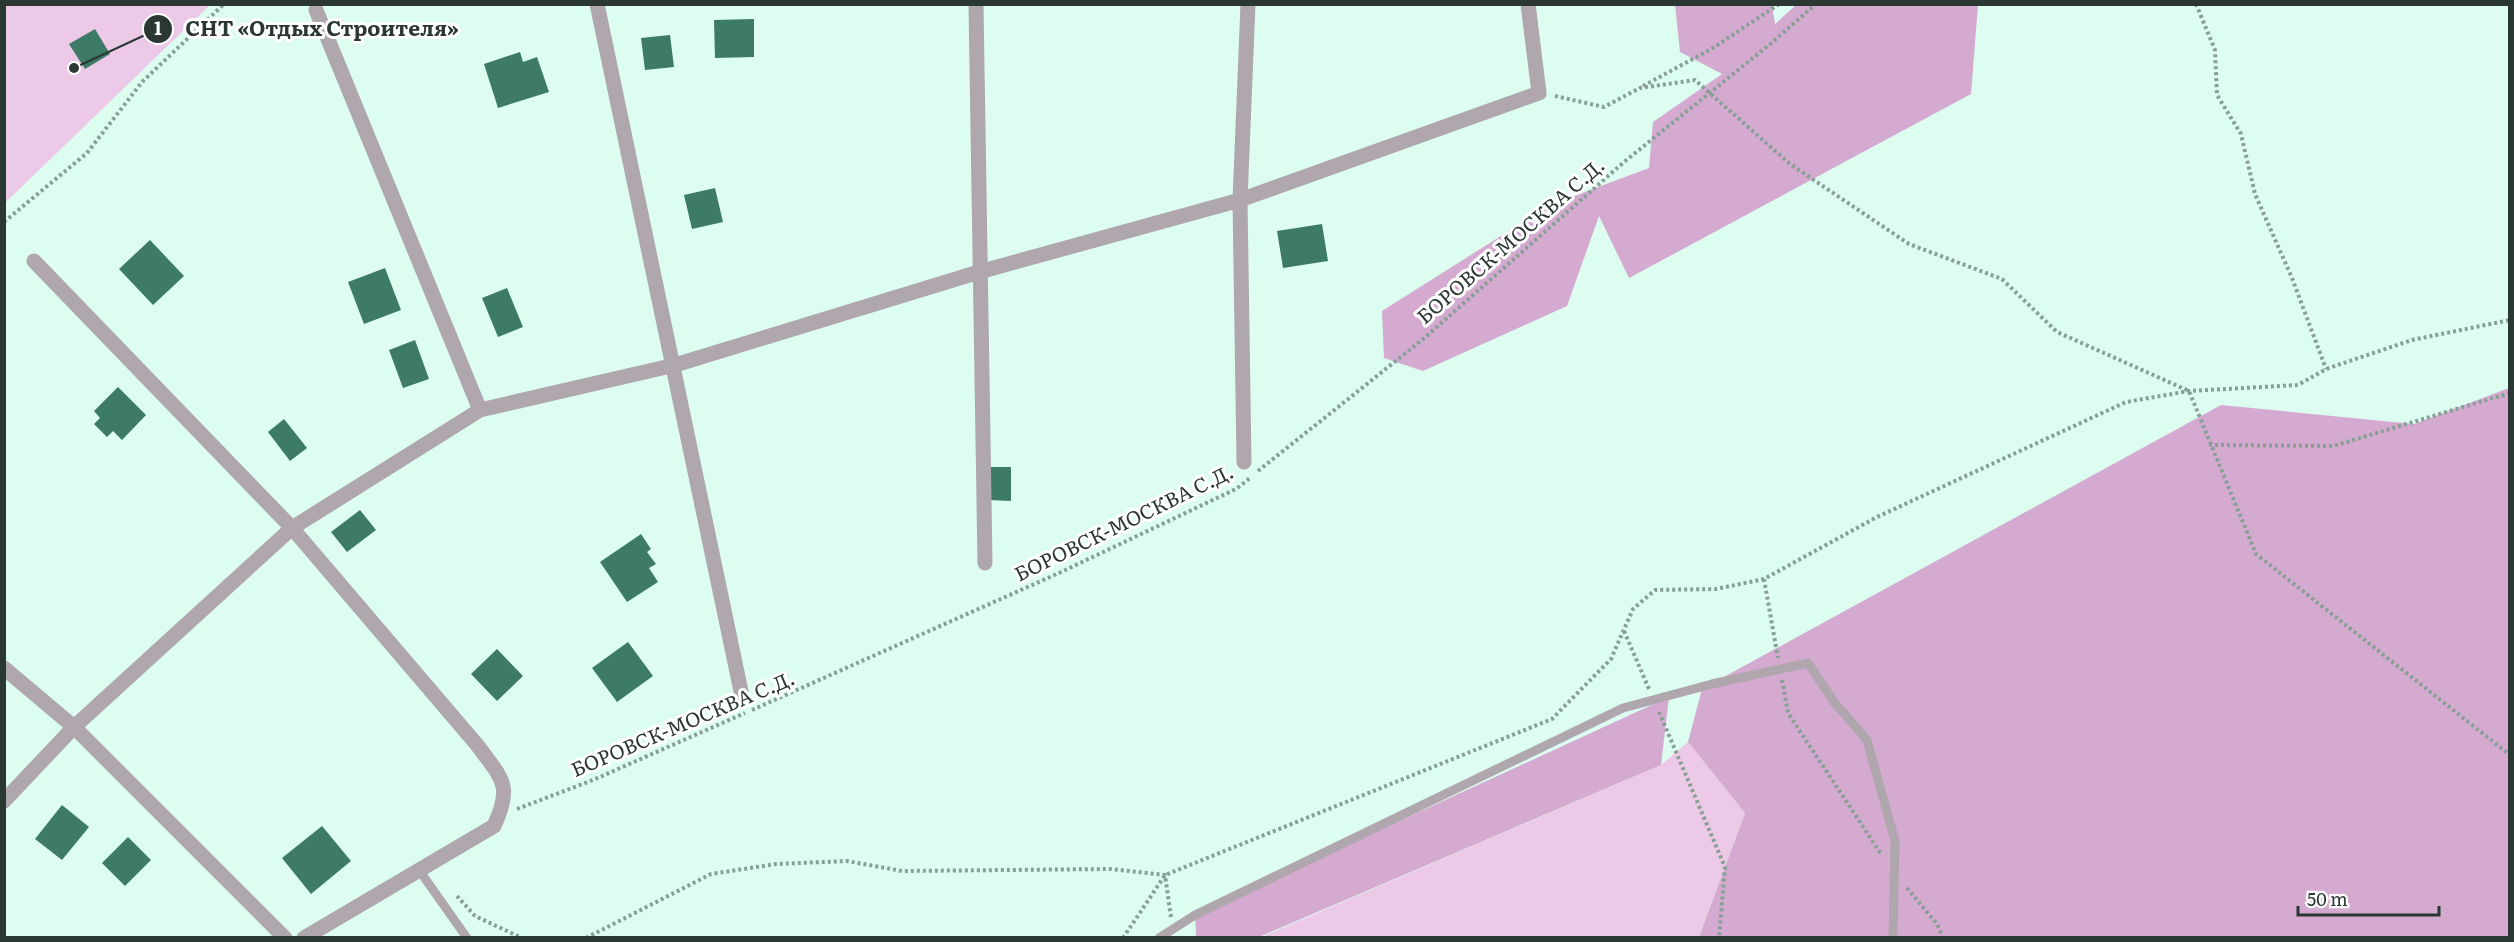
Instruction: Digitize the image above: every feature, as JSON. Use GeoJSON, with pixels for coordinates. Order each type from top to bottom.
{"type":"FeatureCollection","features":[{"type":"Feature","properties":{"kind":"street"},"geometry":{"type":"LineString","coordinates":[[597,4],[675,365],[742,696]]}},
{"type":"Feature","properties":{"kind":"street"},"geometry":{"type":"LineString","coordinates":[[976,4],[984,564]]}},
{"type":"Feature","properties":{"kind":"street"},"geometry":{"type":"LineString","coordinates":[[1244,462],[1240,200],[1248,4]]}},
{"type":"Feature","properties":{"kind":"street"},"geometry":{"type":"LineString","coordinates":[[4,801],[74,727],[292,528],[480,410],[675,365],[979,272],[1240,200],[1539,93],[1528,4]]}},
{"type":"Feature","properties":{"kind":"street"},"geometry":{"type":"LineString","coordinates":[[316,7],[480,410]]}},
{"type":"Feature","properties":{"kind":"street"},"geometry":{"type":"LineString","coordinates":[[34,261],[292,528],[478,746],[503,781],[502,810],[494,826],[304,938]]}},
{"type":"Feature","properties":{"kind":"street"},"geometry":{"type":"LineString","coordinates":[[4,668],[74,727],[285,938]]}},
{"type":"Feature","properties":{"kind":"lane"},"geometry":{"type":"LineString","coordinates":[[1159,938],[1195,915],[1612,713],[1653,699],[1808,663],[1834,702],[1867,740],[1895,841],[1893,938]]}},
{"type":"Feature","properties":{"kind":"lane"},"geometry":{"type":"LineString","coordinates":[[419,870],[467,938]]}},
{"type":"Feature","properties":{"kind":"path"},"geometry":{"type":"LineString","coordinates":[[4,222],[87,153],[142,82],[224,4]]}},
{"type":"Feature","properties":{"kind":"path"},"geometry":{"type":"LineString","coordinates":[[1539,93],[1604,107],[1713,48],[1779,4]]}},
{"type":"Feature","properties":{"kind":"path","name":"БОРОВСК-МОСКВА С.Д."},"geometry":{"type":"LineString","coordinates":[[502,810],[593,780],[1059,573],[1236,489],[1422,340],[1624,162],[1816,4]]}},
{"type":"Feature","properties":{"kind":"path"},"geometry":{"type":"LineString","coordinates":[[2196,4],[2215,50],[2217,95],[2241,134],[2255,194],[2292,278],[2326,369]]}},
{"type":"Feature","properties":{"kind":"path"},"geometry":{"type":"LineString","coordinates":[[1640,88],[1695,80],[1790,165],[1909,244],[2002,279],[2057,332],[2189,391],[2209,445],[2256,554],[2510,755]]}},
{"type":"Feature","properties":{"kind":"path"},"geometry":{"type":"LineString","coordinates":[[586,938],[711,874],[776,864],[847,861],[902,871],[1111,869],[1165,875],[1552,719],[1611,659],[1633,609],[1656,590],[1716,589],[1764,579],[1877,517],[2126,402],[2189,391],[2298,386],[2326,369],[2412,340],[2510,320]]}},
{"type":"Feature","properties":{"kind":"path"},"geometry":{"type":"LineString","coordinates":[[2209,445],[2333,446],[2510,393]]}},
{"type":"Feature","properties":{"kind":"path"},"geometry":{"type":"LineString","coordinates":[[1764,579],[1788,713],[1849,807],[1895,873],[1937,924],[1943,938]]}},
{"type":"Feature","properties":{"kind":"path"},"geometry":{"type":"LineString","coordinates":[[1624,631],[1725,867],[1719,938]]}},
{"type":"Feature","properties":{"kind":"path"},"geometry":{"type":"LineString","coordinates":[[1165,875],[1173,929]]}},
{"type":"Feature","properties":{"kind":"path"},"geometry":{"type":"LineString","coordinates":[[1123,938],[1165,875]]}},
{"type":"Feature","properties":{"kind":"path"},"geometry":{"type":"LineString","coordinates":[[452,891],[475,916],[522,938]]}},
{"type":"Feature","properties":{"kind":"shaded area"},"geometry":{"type":"Polygon","coordinates":[[[5,5],[210,5],[5,203],[5,5]]]}},
{"type":"Feature","properties":{"kind":"shaded area"},"geometry":{"type":"Polygon","coordinates":[[[1675,5],[1772,5],[1775,24],[1796,5],[1978,5],[1971,94],[1629,278],[1599,216],[1567,306],[1423,371],[1384,358],[1382,311],[1550,205],[1649,168],[1653,122],[1722,74],[1680,52],[1675,5]]]}},
{"type":"Feature","properties":{"kind":"shaded area"},"geometry":{"type":"Polygon","coordinates":[[[2509,388],[2509,937],[1699,937],[1745,813],[1688,742],[1702,689],[2221,405],[2414,424],[2509,388]]]}},
{"type":"Feature","properties":{"kind":"shaded area"},"geometry":{"type":"Polygon","coordinates":[[[1669,697],[1661,765],[1259,937],[1196,937],[1195,915],[1669,697]]]}},
{"type":"Feature","properties":{"kind":"shaded area"},"geometry":{"type":"Polygon","coordinates":[[[1688,742],[1745,813],[1699,937],[1259,938],[1661,765],[1688,742]]]}},
{"type":"Feature","properties":{"kind":"building"},"geometry":{"type":"Polygon","coordinates":[[[754,19],[754,57],[715,58],[714,20],[754,19]]]}},
{"type":"Feature","properties":{"kind":"building"},"geometry":{"type":"Polygon","coordinates":[[[95,29],[110,54],[85,69],[69,44],[95,29]]]}},
{"type":"Feature","properties":{"kind":"building"},"geometry":{"type":"Polygon","coordinates":[[[670,35],[674,67],[645,70],[641,38],[670,35]]]}},
{"type":"Feature","properties":{"kind":"building"},"geometry":{"type":"Polygon","coordinates":[[[520,52],[523,62],[537,57],[549,92],[498,108],[484,64],[520,52]]]}},
{"type":"Feature","properties":{"kind":"building"},"geometry":{"type":"Polygon","coordinates":[[[715,188],[723,222],[692,229],[684,195],[715,188]]]}},
{"type":"Feature","properties":{"kind":"building"},"geometry":{"type":"Polygon","coordinates":[[[1322,224],[1328,261],[1283,268],[1277,231],[1322,224]]]}},
{"type":"Feature","properties":{"kind":"building"},"geometry":{"type":"Polygon","coordinates":[[[150,240],[184,276],[153,305],[119,269],[150,240]]]}},
{"type":"Feature","properties":{"kind":"building"},"geometry":{"type":"Polygon","coordinates":[[[385,268],[401,310],[364,324],[348,282],[385,268]]]}},
{"type":"Feature","properties":{"kind":"building"},"geometry":{"type":"Polygon","coordinates":[[[507,288],[523,327],[498,337],[482,298],[507,288]]]}},
{"type":"Feature","properties":{"kind":"building"},"geometry":{"type":"Polygon","coordinates":[[[415,340],[429,379],[403,388],[389,350],[415,340]]]}},
{"type":"Feature","properties":{"kind":"building"},"geometry":{"type":"Polygon","coordinates":[[[118,387],[146,415],[122,440],[113,431],[107,437],[94,424],[100,418],[94,411],[118,387]]]}},
{"type":"Feature","properties":{"kind":"building"},"geometry":{"type":"Polygon","coordinates":[[[284,419],[307,448],[290,461],[268,432],[284,419]]]}},
{"type":"Feature","properties":{"kind":"building"},"geometry":{"type":"Polygon","coordinates":[[[988,467],[1011,467],[1011,501],[988,500],[988,467]]]}},
{"type":"Feature","properties":{"kind":"building"},"geometry":{"type":"Polygon","coordinates":[[[360,510],[376,530],[347,552],[331,532],[360,510]]]}},
{"type":"Feature","properties":{"kind":"building"},"geometry":{"type":"Polygon","coordinates":[[[641,534],[651,549],[647,552],[656,564],[649,568],[658,582],[627,602],[600,562],[641,534]]]}},
{"type":"Feature","properties":{"kind":"building"},"geometry":{"type":"Polygon","coordinates":[[[628,642],[653,676],[617,702],[592,668],[628,642]]]}},
{"type":"Feature","properties":{"kind":"building"},"geometry":{"type":"Polygon","coordinates":[[[497,649],[523,676],[497,701],[471,674],[497,649]]]}},
{"type":"Feature","properties":{"kind":"building"},"geometry":{"type":"Polygon","coordinates":[[[62,805],[89,827],[62,860],[35,839],[62,805]]]}},
{"type":"Feature","properties":{"kind":"building"},"geometry":{"type":"Polygon","coordinates":[[[322,826],[351,861],[311,894],[282,858],[322,826]]]}},
{"type":"Feature","properties":{"kind":"building"},"geometry":{"type":"Polygon","coordinates":[[[128,837],[151,860],[125,886],[102,863],[128,837]]]}},
{"type":"Feature","properties":{"kind":"place","name":"СНТ «Отдых Строителя»"},"geometry":{"type":"Point","coordinates":[74,68]}}]}
